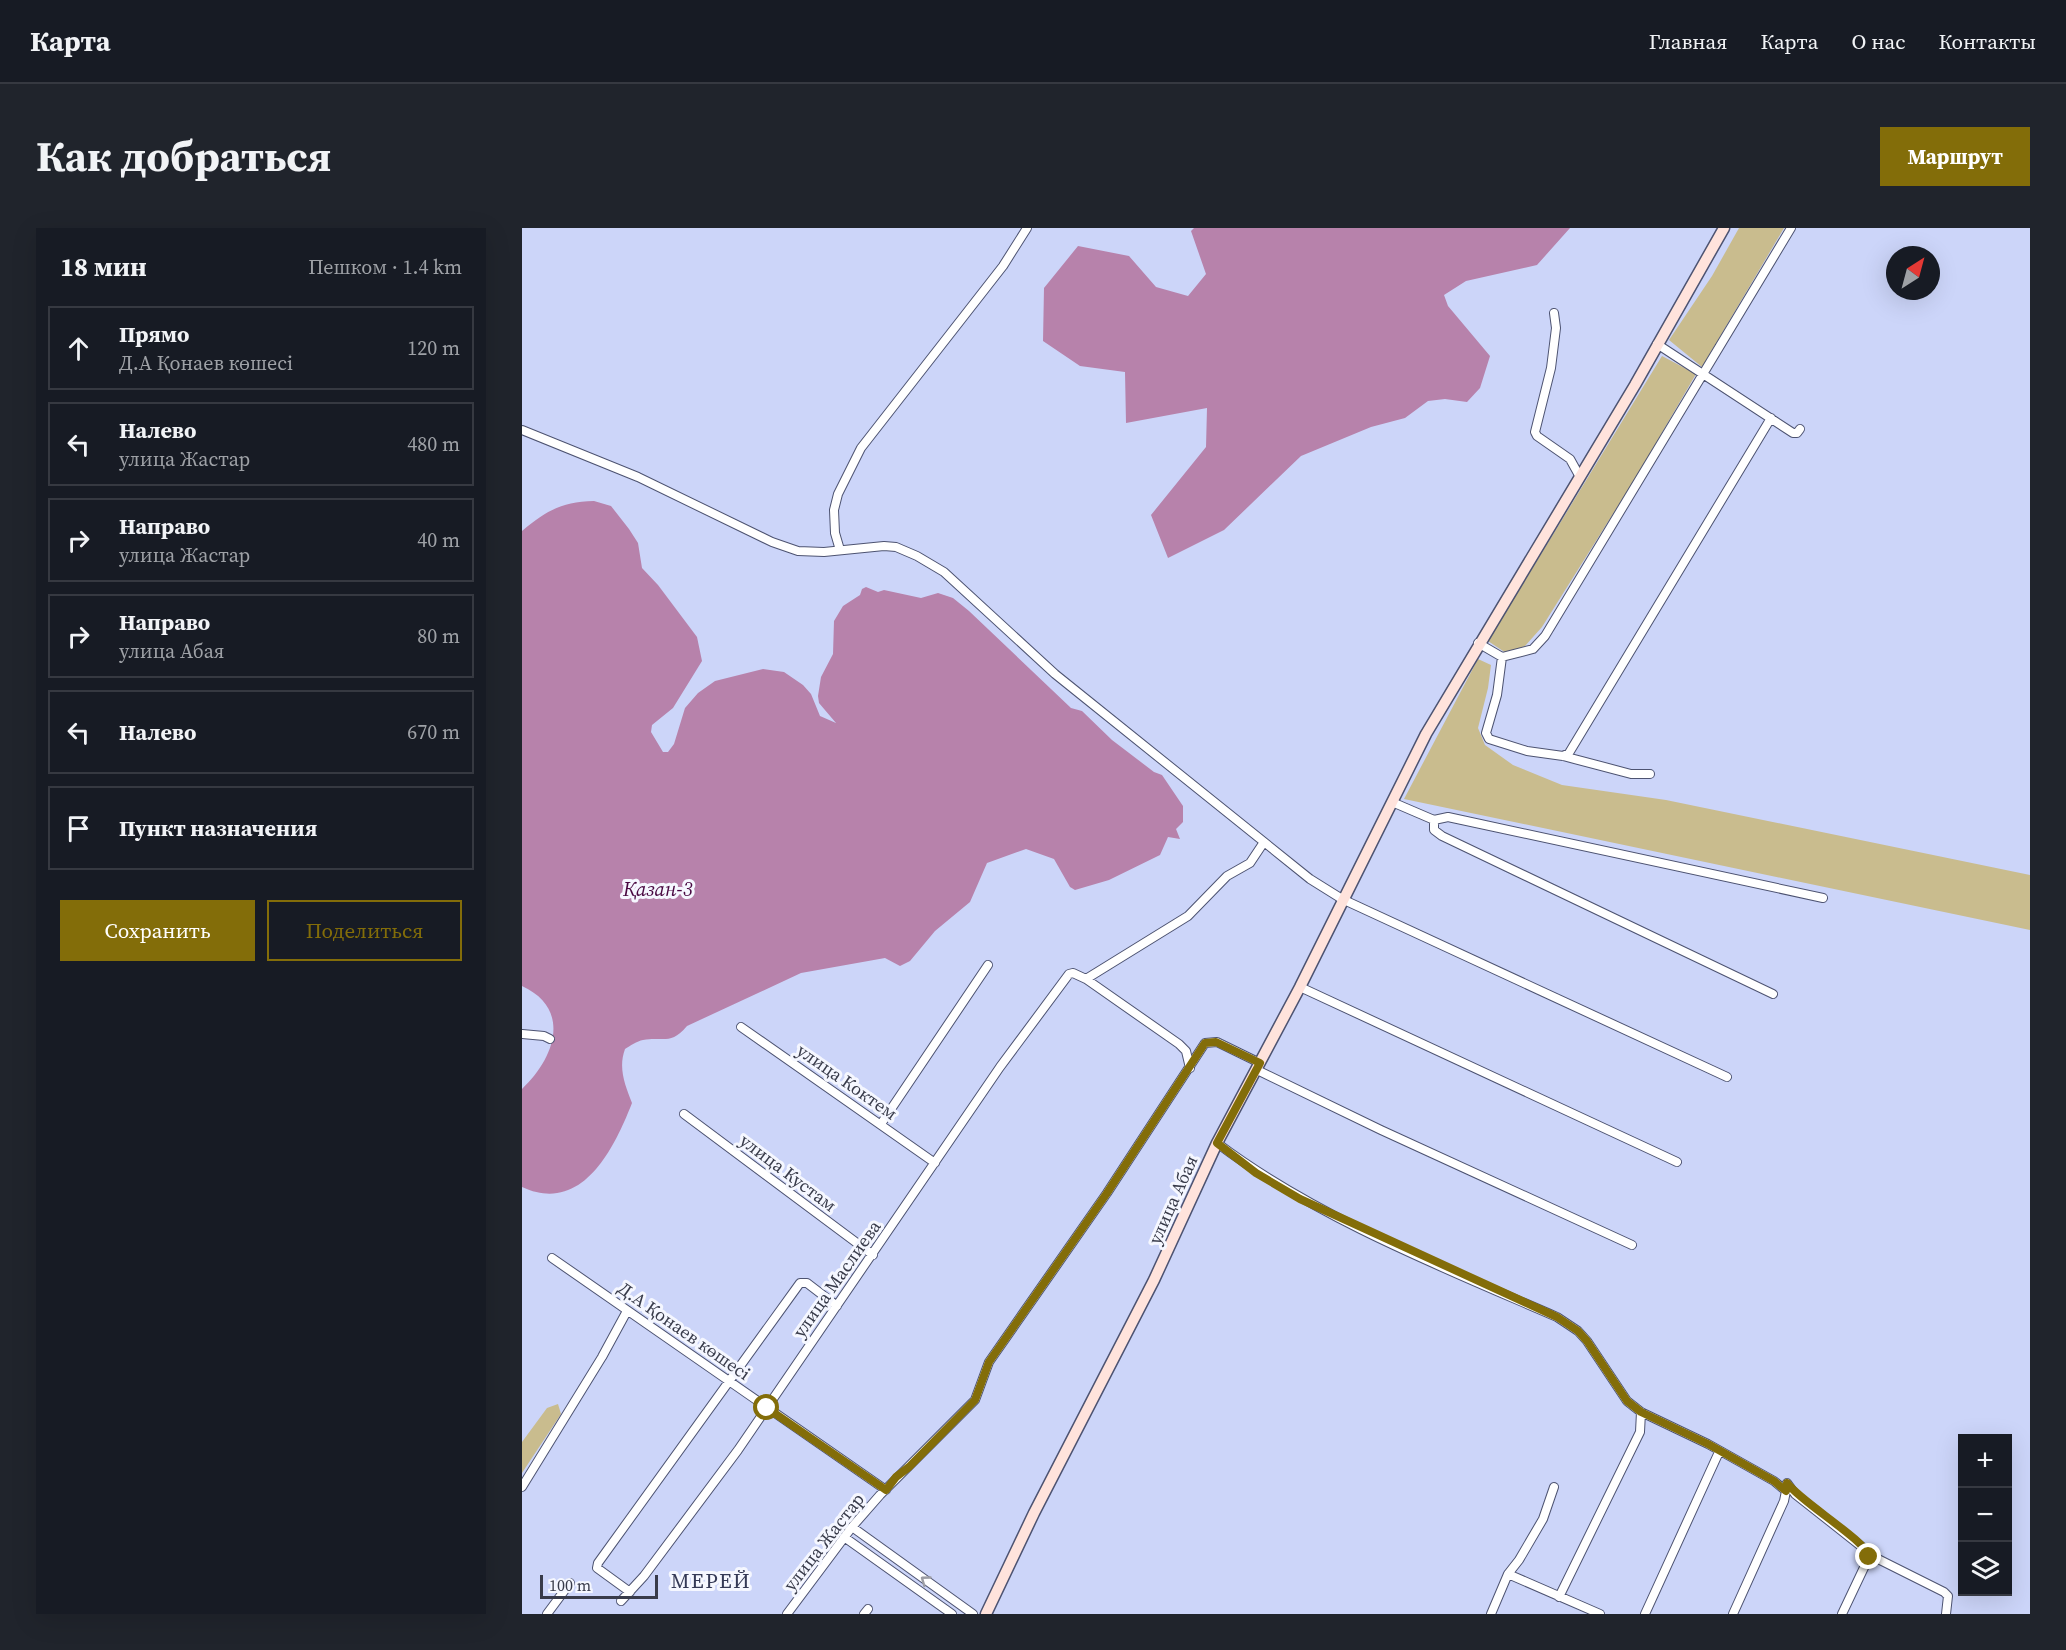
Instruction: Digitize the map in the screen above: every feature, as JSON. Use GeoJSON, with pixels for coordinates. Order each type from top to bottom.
{"type":"FeatureCollection","features":[{"type":"Feature","properties":{"kind":"main road","name":"улица Абая"},"geometry":{"type":"LineString","coordinates":[[986,1614],[1034,1513],[1154,1280],[1217,1143],[1300,987],[1426,734],[1478,643],[1580,477],[1724,228]]}},
{"type":"Feature","properties":{"kind":"street"},"geometry":{"type":"LineString","coordinates":[[840,550],[835,533],[834,510],[838,494],[861,448],[1003,266],[1027,228]]}},
{"type":"Feature","properties":{"kind":"street"},"geometry":{"type":"LineString","coordinates":[[1478,643],[1502,657],[1533,649],[1545,636],[1791,228]]}},
{"type":"Feature","properties":{"kind":"street"},"geometry":{"type":"LineString","coordinates":[[1554,313],[1556,328],[1551,368],[1534,432],[1570,459],[1580,477]]}},
{"type":"Feature","properties":{"kind":"street"},"geometry":{"type":"LineString","coordinates":[[1658,344],[1793,433],[1797,433],[1800,429]]}},
{"type":"Feature","properties":{"kind":"street"},"geometry":{"type":"LineString","coordinates":[[1563,756],[1569,753],[1771,418]]}},
{"type":"Feature","properties":{"kind":"street"},"geometry":{"type":"LineString","coordinates":[[522,430],[638,477],[772,542],[798,551],[840,550],[869,546],[896,547],[944,572],[1055,674],[1310,879],[1342,899],[1727,1077]]}},
{"type":"Feature","properties":{"kind":"street"},"geometry":{"type":"LineString","coordinates":[[1502,657],[1497,695],[1486,733],[1489,739],[1527,752],[1563,756],[1631,774],[1650,774]]}},
{"type":"Feature","properties":{"kind":"street"},"geometry":{"type":"LineString","coordinates":[[1392,802],[1434,820],[1448,817],[1823,898]]}},
{"type":"Feature","properties":{"kind":"street"},"geometry":{"type":"LineString","coordinates":[[1434,820],[1434,830],[1442,836],[1773,994]]}},
{"type":"Feature","properties":{"kind":"street"},"geometry":{"type":"LineString","coordinates":[[1190,1068],[1186,1051],[1179,1044],[1086,980],[1188,916],[1227,876],[1250,863],[1264,842]]}},
{"type":"Feature","properties":{"kind":"street"},"geometry":{"type":"LineString","coordinates":[[881,1124],[988,965]]}},
{"type":"Feature","properties":{"kind":"street","name":"улица Маслиева"},"geometry":{"type":"LineString","coordinates":[[621,1601],[738,1450],[1063,980],[1073,973],[1086,980]]}},
{"type":"Feature","properties":{"kind":"street"},"geometry":{"type":"LineString","coordinates":[[1300,987],[1677,1162]]}},
{"type":"Feature","properties":{"kind":"street","name":"улица Коктем"},"geometry":{"type":"LineString","coordinates":[[741,1027],[935,1163]]}},
{"type":"Feature","properties":{"kind":"street"},"geometry":{"type":"LineString","coordinates":[[522,1034],[544,1036],[550,1039]]}},
{"type":"Feature","properties":{"kind":"street","name":"улица Жастар"},"geometry":{"type":"LineString","coordinates":[[787,1614],[852,1527],[896,1477],[909,1467],[975,1400],[989,1362],[1205,1043],[1211,1041],[1258,1066]]}},
{"type":"Feature","properties":{"kind":"street"},"geometry":{"type":"LineString","coordinates":[[1258,1066],[1381,1130],[1632,1245]]}},
{"type":"Feature","properties":{"kind":"street","name":"улица Кустам"},"geometry":{"type":"LineString","coordinates":[[684,1114],[873,1255]]}},
{"type":"Feature","properties":{"kind":"street"},"geometry":{"type":"LineString","coordinates":[[1217,1143],[1256,1173],[1300,1199],[1557,1317],[1578,1331],[1587,1341],[1627,1401],[1641,1412],[1708,1444],[1774,1481],[1786,1491]]}},
{"type":"Feature","properties":{"kind":"street","name":"Д.А Қонаев көшесі"},"geometry":{"type":"LineString","coordinates":[[552,1258],[886,1490]]}},
{"type":"Feature","properties":{"kind":"street"},"geometry":{"type":"LineString","coordinates":[[630,1592],[597,1568],[598,1563],[800,1283],[807,1283],[837,1306]]}},
{"type":"Feature","properties":{"kind":"street"},"geometry":{"type":"LineString","coordinates":[[522,1487],[627,1311]]}},
{"type":"Feature","properties":{"kind":"street"},"geometry":{"type":"LineString","coordinates":[[1559,1598],[1640,1432],[1641,1412]]}},
{"type":"Feature","properties":{"kind":"street"},"geometry":{"type":"LineString","coordinates":[[1645,1614],[1719,1452]]}},
{"type":"Feature","properties":{"kind":"street"},"geometry":{"type":"LineString","coordinates":[[1733,1614],[1786,1491],[1787,1483],[1795,1494],[1868,1552],[1944,1592],[1948,1596],[1946,1614]]}},
{"type":"Feature","properties":{"kind":"street"},"geometry":{"type":"LineString","coordinates":[[1491,1614],[1508,1574],[1543,1519],[1554,1487]]}},
{"type":"Feature","properties":{"kind":"street"},"geometry":{"type":"LineString","coordinates":[[852,1527],[973,1614]]}},
{"type":"Feature","properties":{"kind":"street"},"geometry":{"type":"LineString","coordinates":[[844,1537],[952,1614]]}},
{"type":"Feature","properties":{"kind":"street"},"geometry":{"type":"LineString","coordinates":[[1842,1614],[1869,1557],[1868,1552]]}},
{"type":"Feature","properties":{"kind":"street"},"geometry":{"type":"LineString","coordinates":[[1508,1574],[1600,1614]]}},
{"type":"Feature","properties":{"kind":"street"},"geometry":{"type":"LineString","coordinates":[[546,1614],[570,1583]]}},
{"type":"Feature","properties":{"kind":"shaded area"},"geometry":{"type":"Polygon","coordinates":[[[1739,228],[1784,228],[1702,367],[1669,340],[1712,276],[1739,228]]]}},
{"type":"Feature","properties":{"kind":"shaded area"},"geometry":{"type":"Polygon","coordinates":[[[1662,356],[1696,374],[1638,474],[1542,627],[1525,646],[1506,653],[1488,641],[1662,356]]]}},
{"type":"Feature","properties":{"kind":"shaded area"},"geometry":{"type":"Polygon","coordinates":[[[1478,659],[1491,665],[1478,728],[1485,745],[1513,765],[1562,785],[1666,800],[2030,875],[2030,930],[1404,799],[1478,659]]]}},
{"type":"Feature","properties":{"kind":"shaded area"},"geometry":{"type":"Polygon","coordinates":[[[558,1404],[561,1414],[522,1473],[522,1442],[547,1408],[558,1404]]]}},
{"type":"Feature","properties":{"kind":"water"},"geometry":{"type":"Polygon","coordinates":[[[1194,228],[1570,228],[1537,265],[1466,281],[1444,295],[1448,306],[1490,356],[1480,388],[1467,402],[1445,399],[1428,401],[1405,418],[1371,427],[1301,456],[1224,530],[1168,558],[1151,515],[1206,447],[1207,408],[1126,423],[1125,372],[1080,366],[1043,341],[1044,288],[1078,246],[1129,256],[1156,287],[1188,296],[1206,274],[1191,231],[1194,228]]]}},
{"type":"Feature","properties":{"kind":"water","name":"Қазан-3"},"geometry":{"type":"Polygon","coordinates":[[[594,501],[611,506],[629,529],[638,543],[642,568],[658,585],[697,637],[702,661],[673,708],[652,725],[651,732],[663,752],[668,752],[674,744],[685,708],[698,693],[715,681],[763,669],[784,672],[803,685],[811,694],[820,716],[836,723],[819,703],[818,696],[821,677],[833,654],[834,621],[843,606],[860,595],[862,589],[866,587],[878,592],[884,590],[921,598],[938,593],[953,598],[969,611],[1071,708],[1082,711],[1112,740],[1154,772],[1162,775],[1183,806],[1183,822],[1176,829],[1180,839],[1168,837],[1160,855],[1109,880],[1075,890],[1070,887],[1054,859],[1026,849],[987,863],[970,902],[935,931],[910,961],[900,966],[885,958],[801,973],[687,1026],[676,1036],[643,1040],[625,1049],[622,1070],[632,1103],[616,1139],[593,1173],[578,1185],[562,1192],[543,1193],[522,1187],[522,1089],[534,1077],[550,1049],[553,1021],[548,1007],[538,996],[522,986],[522,531],[555,508],[594,501]]]}},
{"type":"Feature","properties":{"kind":"district","name":"МЕРЕЙ"},"geometry":{"type":"Point","coordinates":[711,1581]}},
{"type":"Feature","properties":{"kind":"route"},"geometry":{"type":"LineString","coordinates":[[767,1408],[886,1490],[896,1477],[947,1430],[975,1400],[989,1362],[1107,1193],[1205,1043],[1211,1041],[1260,1063],[1217,1143],[1256,1173],[1300,1199],[1557,1317],[1578,1331],[1587,1341],[1627,1401],[1641,1412],[1708,1444],[1774,1481],[1786,1491],[1787,1483],[1795,1494],[1813,1509],[1861,1544],[1869,1557]]}}]}
